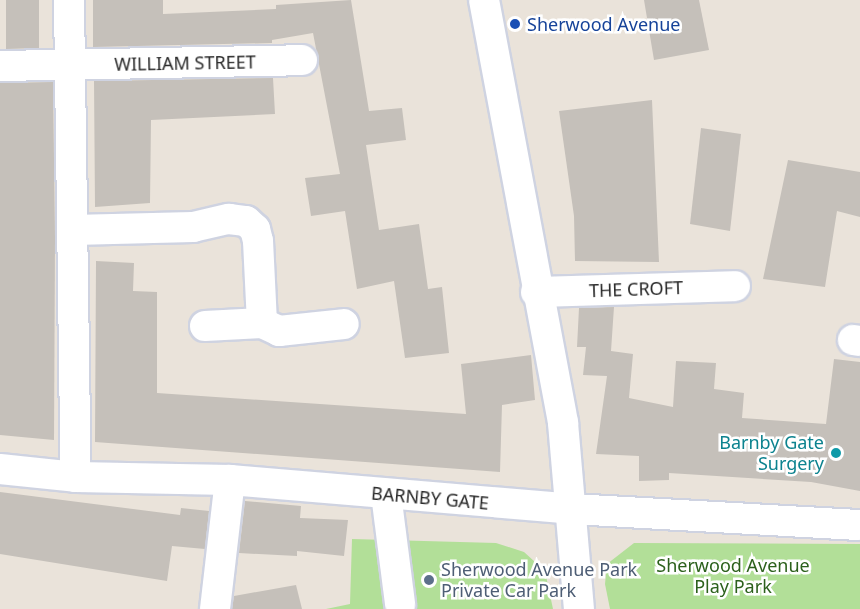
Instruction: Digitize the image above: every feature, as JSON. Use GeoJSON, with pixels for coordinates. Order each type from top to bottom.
{"type":"FeatureCollection","features":[{"type":"Feature","properties":{"kind":"street"},"geometry":{"type":"LineString","coordinates":[[69,0],[68,65],[73,222],[76,477]]}},
{"type":"Feature","properties":{"kind":"street"},"geometry":{"type":"LineString","coordinates":[[484,0],[536,292],[563,423],[579,609]]}},
{"type":"Feature","properties":{"kind":"street","name":"WILLIAM STREET"},"geometry":{"type":"LineString","coordinates":[[0,66],[302,60]]}},
{"type":"Feature","properties":{"kind":"street"},"geometry":{"type":"LineString","coordinates":[[73,222],[193,227],[229,219],[246,221],[255,229],[258,241],[262,323]]}},
{"type":"Feature","properties":{"kind":"street","name":"THE CROFT"},"geometry":{"type":"LineString","coordinates":[[536,292],[735,286]]}},
{"type":"Feature","properties":{"kind":"street"},"geometry":{"type":"LineString","coordinates":[[205,326],[262,323],[279,331],[344,324]]}},
{"type":"Feature","properties":{"kind":"street","name":"BARNBY GATE"},"geometry":{"type":"LineString","coordinates":[[0,469],[76,477],[230,480],[572,509],[860,525]]}},
{"type":"Feature","properties":{"kind":"street"},"geometry":{"type":"LineString","coordinates":[[204,608],[230,480]]}},
{"type":"Feature","properties":{"kind":"street"},"geometry":{"type":"LineString","coordinates":[[386,494],[400,604]]}},
{"type":"Feature","properties":{"kind":"green space","name":"Sherwood Avenue Park Private Car Park"},"geometry":{"type":"Polygon","coordinates":[[[352,539],[496,543],[524,552],[545,571],[553,609],[326,609],[350,604],[352,539]]]}},
{"type":"Feature","properties":{"kind":"green space","name":"Sherwood Avenue Play Park"},"geometry":{"type":"Polygon","coordinates":[[[634,543],[860,544],[860,609],[610,609],[605,584],[607,564],[634,543]]]}},
{"type":"Feature","properties":{"kind":"building"},"geometry":{"type":"Polygon","coordinates":[[[6,0],[39,0],[39,48],[6,49],[6,0]]]}},
{"type":"Feature","properties":{"kind":"building"},"geometry":{"type":"Polygon","coordinates":[[[93,0],[163,0],[163,14],[276,9],[276,5],[351,0],[369,111],[402,108],[406,140],[366,145],[379,230],[419,224],[428,289],[442,287],[449,353],[405,358],[394,281],[357,289],[345,211],[311,216],[305,178],[340,174],[313,33],[272,40],[272,43],[93,47],[93,0]]]}},
{"type":"Feature","properties":{"kind":"building"},"geometry":{"type":"Polygon","coordinates":[[[644,0],[699,0],[709,50],[654,60],[644,0]]]}},
{"type":"Feature","properties":{"kind":"building"},"geometry":{"type":"Polygon","coordinates":[[[273,78],[275,114],[151,120],[150,203],[95,207],[94,81],[273,78]]]}},
{"type":"Feature","properties":{"kind":"building"},"geometry":{"type":"Polygon","coordinates":[[[53,82],[54,440],[0,435],[0,83],[53,82]]]}},
{"type":"Feature","properties":{"kind":"building"},"geometry":{"type":"Polygon","coordinates":[[[652,100],[659,262],[575,261],[574,216],[559,111],[652,100]]]}},
{"type":"Feature","properties":{"kind":"building"},"geometry":{"type":"Polygon","coordinates":[[[701,128],[741,134],[730,231],[690,224],[701,128]]]}},
{"type":"Feature","properties":{"kind":"building"},"geometry":{"type":"Polygon","coordinates":[[[788,160],[860,172],[860,217],[837,211],[825,287],[763,279],[788,160]]]}},
{"type":"Feature","properties":{"kind":"building"},"geometry":{"type":"Polygon","coordinates":[[[96,261],[134,263],[133,291],[157,292],[157,393],[466,414],[461,364],[531,355],[535,400],[502,405],[500,472],[95,442],[96,261]]]}},
{"type":"Feature","properties":{"kind":"building"},"geometry":{"type":"Polygon","coordinates":[[[614,307],[611,351],[633,354],[629,398],[673,407],[676,361],[716,363],[714,389],[744,393],[742,418],[826,424],[834,359],[860,362],[860,491],[811,482],[669,473],[669,480],[639,481],[639,456],[596,454],[607,376],[583,375],[586,347],[577,347],[579,308],[614,307]]]}},
{"type":"Feature","properties":{"kind":"building"},"geometry":{"type":"Polygon","coordinates":[[[0,492],[180,515],[181,508],[209,511],[205,549],[172,546],[167,581],[0,554],[0,492]]]}},
{"type":"Feature","properties":{"kind":"building"},"geometry":{"type":"Polygon","coordinates":[[[245,501],[301,506],[300,518],[348,520],[344,556],[297,551],[297,556],[239,553],[245,501]]]}},
{"type":"Feature","properties":{"kind":"building"},"geometry":{"type":"Polygon","coordinates":[[[296,585],[302,609],[232,609],[234,596],[296,585]]]}},
{"type":"Feature","properties":{"kind":"place","name":"Sherwood Avenue"},"geometry":{"type":"Point","coordinates":[515,24]}},
{"type":"Feature","properties":{"kind":"place","name":"Barnby Gate Surgery"},"geometry":{"type":"Point","coordinates":[836,453]}},
{"type":"Feature","properties":{"kind":"place","name":"Sherwood Avenue Park Private Car Park"},"geometry":{"type":"Point","coordinates":[429,580]}}]}
